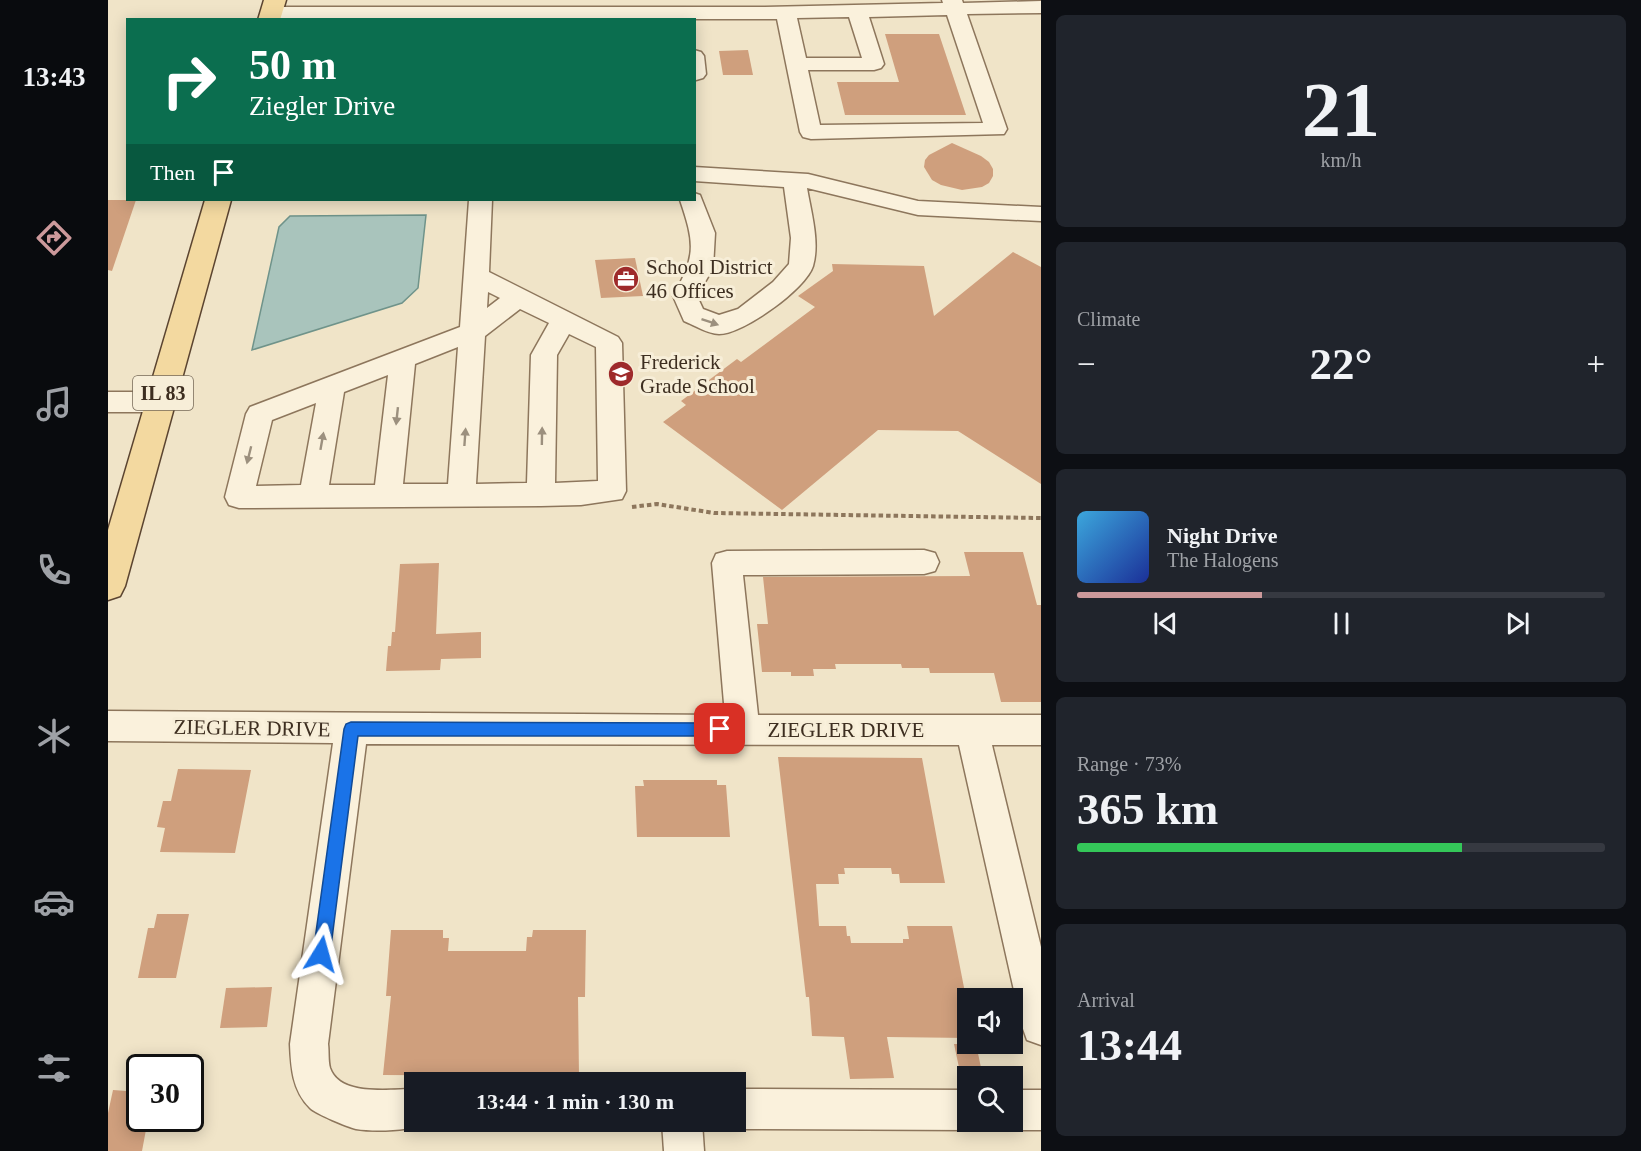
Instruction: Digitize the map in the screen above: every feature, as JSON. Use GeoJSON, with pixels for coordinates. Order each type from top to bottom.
{"type":"FeatureCollection","features":[{"type":"Feature","properties":{"kind":"main road","name":"IL 83"},"geometry":{"type":"LineString","coordinates":[[108,586],[218,201]]}},
{"type":"Feature","properties":{"kind":"street"},"geometry":{"type":"LineString","coordinates":[[775,12],[798,64],[811,132],[996,129],[953,5]]}},
{"type":"Feature","properties":{"kind":"street"},"geometry":{"type":"LineString","coordinates":[[272,11],[391,6],[476,16],[690,16],[857,11],[953,5],[1041,7]]}},
{"type":"Feature","properties":{"kind":"street"},"geometry":{"type":"LineString","coordinates":[[798,64],[874,64],[857,11]]}},
{"type":"Feature","properties":{"kind":"street"},"geometry":{"type":"LineString","coordinates":[[696,174],[808,181],[918,208],[1041,214]]}},
{"type":"Feature","properties":{"kind":"street"},"geometry":{"type":"LineString","coordinates":[[692,201],[703,232],[701,268],[685,296],[693,315],[719,325],[747,315],[782,288],[801,266],[803,238],[794,180]]}},
{"type":"Feature","properties":{"kind":"street"},"geometry":{"type":"LineString","coordinates":[[461,495],[477,276],[480,201]]}},
{"type":"Feature","properties":{"kind":"street"},"geometry":{"type":"LineString","coordinates":[[477,276],[519,297],[609,343],[612,491],[541,495],[239,497],[260,414],[472,332],[519,297]]}},
{"type":"Feature","properties":{"kind":"street"},"geometry":{"type":"LineString","coordinates":[[541,495],[544,355],[564,320]]}},
{"type":"Feature","properties":{"kind":"street"},"geometry":{"type":"LineString","coordinates":[[388,496],[404,358]]}},
{"type":"Feature","properties":{"kind":"street"},"geometry":{"type":"LineString","coordinates":[[313,496],[332,386]]}},
{"type":"Feature","properties":{"kind":"street"},"geometry":{"type":"LineString","coordinates":[[108,402],[160,402]]}},
{"type":"Feature","properties":{"kind":"street"},"geometry":{"type":"LineString","coordinates":[[743,730],[727,563],[924,562]]}},
{"type":"Feature","properties":{"kind":"street","name":"ZIEGLER DRIVE"},"geometry":{"type":"LineString","coordinates":[[108,726],[351,729],[1041,730]]}},
{"type":"Feature","properties":{"kind":"street"},"geometry":{"type":"LineString","coordinates":[[351,729],[309,1044],[311,1075],[325,1095],[356,1109],[404,1109]]}},
{"type":"Feature","properties":{"kind":"street"},"geometry":{"type":"LineString","coordinates":[[972,730],[1041,1026]]}},
{"type":"Feature","properties":{"kind":"street"},"geometry":{"type":"LineString","coordinates":[[746,1109],[957,1110]]}},
{"type":"Feature","properties":{"kind":"street"},"geometry":{"type":"LineString","coordinates":[[1023,1110],[1041,1110]]}},
{"type":"Feature","properties":{"kind":"street"},"geometry":{"type":"LineString","coordinates":[[683,1132],[684,1151]]}},
{"type":"Feature","properties":{"kind":"path"},"geometry":{"type":"LineString","coordinates":[[612,491],[633,508],[657,504],[714,513],[1041,518]]}},
{"type":"Feature","properties":{"kind":"water"},"geometry":{"type":"Polygon","coordinates":[[[426,215],[418,288],[402,303],[252,350],[279,227],[290,216],[426,215]]]}},
{"type":"Feature","properties":{"kind":"building"},"geometry":{"type":"Polygon","coordinates":[[[885,34],[939,34],[966,115],[845,115],[837,82],[899,82],[885,34]]]}},
{"type":"Feature","properties":{"kind":"building"},"geometry":{"type":"Polygon","coordinates":[[[748,50],[753,75],[723,75],[719,51],[748,50]]]}},
{"type":"Feature","properties":{"kind":"building"},"geometry":{"type":"Polygon","coordinates":[[[952,143],[989,162],[993,169],[993,176],[989,183],[982,187],[962,190],[941,185],[932,180],[924,167],[925,160],[929,155],[952,143]]]}},
{"type":"Feature","properties":{"kind":"building"},"geometry":{"type":"Polygon","coordinates":[[[108,200],[136,201],[112,271],[108,270],[108,200]]]}},
{"type":"Feature","properties":{"kind":"building"},"geometry":{"type":"Polygon","coordinates":[[[1013,252],[1041,267],[1041,484],[958,431],[878,430],[782,510],[663,422],[686,405],[681,401],[737,359],[741,362],[815,307],[798,296],[833,271],[832,264],[924,266],[934,316],[1013,252]]]}},
{"type":"Feature","properties":{"kind":"building"},"geometry":{"type":"Polygon","coordinates":[[[635,258],[643,296],[601,298],[595,260],[635,258]]]}},
{"type":"Feature","properties":{"kind":"building"},"geometry":{"type":"Polygon","coordinates":[[[964,552],[1023,552],[1037,605],[1041,605],[1041,702],[1001,702],[994,673],[930,673],[929,668],[902,668],[901,664],[835,664],[836,669],[813,669],[814,676],[791,676],[791,672],[762,672],[757,624],[768,624],[763,577],[970,576],[964,552]]]}},
{"type":"Feature","properties":{"kind":"building"},"geometry":{"type":"Polygon","coordinates":[[[439,563],[436,634],[481,632],[481,658],[441,659],[440,670],[386,671],[388,646],[391,646],[392,632],[395,632],[400,564],[439,563]]]}},
{"type":"Feature","properties":{"kind":"building"},"geometry":{"type":"Polygon","coordinates":[[[778,757],[922,758],[945,883],[900,883],[899,874],[892,874],[891,868],[844,868],[845,874],[838,874],[839,884],[816,884],[819,926],[846,926],[847,936],[850,936],[851,943],[903,943],[903,939],[909,939],[907,926],[952,926],[964,988],[957,988],[957,1038],[887,1037],[894,1078],[850,1079],[844,1037],[812,1036],[809,997],[806,997],[778,757]]]}},
{"type":"Feature","properties":{"kind":"building"},"geometry":{"type":"Polygon","coordinates":[[[178,769],[251,770],[235,853],[160,852],[165,828],[157,827],[163,801],[171,801],[178,769]]]}},
{"type":"Feature","properties":{"kind":"building"},"geometry":{"type":"Polygon","coordinates":[[[643,780],[717,780],[717,785],[726,785],[730,837],[637,837],[635,786],[644,786],[643,780]]]}},
{"type":"Feature","properties":{"kind":"building"},"geometry":{"type":"Polygon","coordinates":[[[157,914],[189,914],[176,978],[138,978],[148,928],[154,928],[157,914]]]}},
{"type":"Feature","properties":{"kind":"building"},"geometry":{"type":"Polygon","coordinates":[[[391,930],[443,930],[443,938],[449,938],[448,951],[526,951],[527,937],[532,937],[533,930],[586,930],[585,997],[578,997],[579,1072],[404,1072],[404,1075],[383,1075],[391,996],[386,996],[391,930]]]}},
{"type":"Feature","properties":{"kind":"building"},"geometry":{"type":"Polygon","coordinates":[[[272,987],[267,1027],[220,1028],[226,988],[272,987]]]}},
{"type":"Feature","properties":{"kind":"building"},"geometry":{"type":"Polygon","coordinates":[[[954,1044],[957,1044],[957,1054],[978,1054],[981,1066],[959,1066],[954,1044]]]}},
{"type":"Feature","properties":{"kind":"building"},"geometry":{"type":"Polygon","coordinates":[[[113,1090],[126,1091],[126,1132],[146,1132],[142,1151],[108,1151],[108,1113],[113,1090]]]}},
{"type":"Feature","properties":{"kind":"place","name":"School District 46 Offices"},"geometry":{"type":"Point","coordinates":[626,279]}},
{"type":"Feature","properties":{"kind":"place","name":"Frederick Grade School"},"geometry":{"type":"Point","coordinates":[621,374]}},
{"type":"Feature","properties":{"kind":"route"},"geometry":{"type":"LineString","coordinates":[[321,954],[351,729],[720,729]]}}]}
